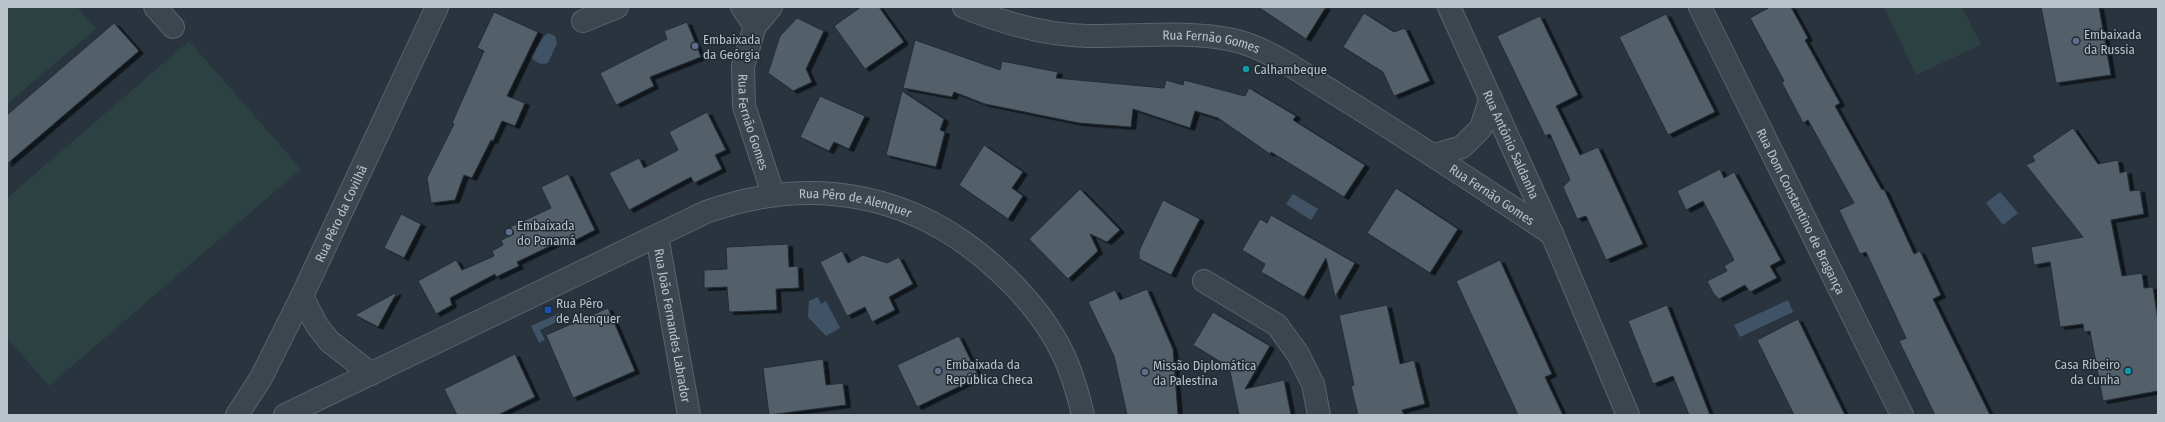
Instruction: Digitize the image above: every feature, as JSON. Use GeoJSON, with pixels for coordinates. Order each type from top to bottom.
{"type":"FeatureCollection","features":[{"type":"Feature","properties":{"kind":"street"},"geometry":{"type":"LineString","coordinates":[[156,7],[173,27]]}},
{"type":"Feature","properties":{"kind":"street","name":"Rua Pêro da Covilhã"},"geometry":{"type":"LineString","coordinates":[[237,415],[261,378],[302,296],[437,7]]}},
{"type":"Feature","properties":{"kind":"street"},"geometry":{"type":"LineString","coordinates":[[584,21],[617,7]]}},
{"type":"Feature","properties":{"kind":"street"},"geometry":{"type":"LineString","coordinates":[[742,7],[755,26]]}},
{"type":"Feature","properties":{"kind":"street","name":"Rua Fernão Gomes"},"geometry":{"type":"LineString","coordinates":[[771,7],[755,26],[743,66],[744,106],[773,194]]}},
{"type":"Feature","properties":{"kind":"street","name":"Rua Fernão Gomes"},"geometry":{"type":"LineString","coordinates":[[964,7],[992,19],[1036,30],[1078,35],[1199,36],[1234,40],[1272,56],[1435,155],[1552,234]]}},
{"type":"Feature","properties":{"kind":"street","name":"Rua António Saldanha"},"geometry":{"type":"LineString","coordinates":[[1449,7],[1552,234],[1628,415]]}},
{"type":"Feature","properties":{"kind":"street","name":"Rua Dom Constantino de Bragança"},"geometry":{"type":"LineString","coordinates":[[1700,7],[1902,415]]}},
{"type":"Feature","properties":{"kind":"street"},"geometry":{"type":"LineString","coordinates":[[1435,155],[1462,147],[1467,143],[1481,128],[1490,100]]}},
{"type":"Feature","properties":{"kind":"street","name":"Rua Pêro de Alenquer"},"geometry":{"type":"LineString","coordinates":[[285,415],[706,212],[736,201],[773,194],[822,193],[872,200],[917,214],[961,238],[1022,292],[1043,322],[1062,352],[1076,389],[1083,415]]}},
{"type":"Feature","properties":{"kind":"street","name":"Rua João Fernandes Labrador"},"geometry":{"type":"LineString","coordinates":[[657,236],[689,415]]}},
{"type":"Feature","properties":{"kind":"street"},"geometry":{"type":"LineString","coordinates":[[1204,281],[1277,325],[1298,354],[1313,384],[1319,415]]}},
{"type":"Feature","properties":{"kind":"street"},"geometry":{"type":"LineString","coordinates":[[302,296],[316,324],[329,341],[371,374]]}},
{"type":"Feature","properties":{"kind":"green space"},"geometry":{"type":"Polygon","coordinates":[[[7,7],[77,7],[96,29],[7,104],[7,7]]]}},
{"type":"Feature","properties":{"kind":"green space"},"geometry":{"type":"Polygon","coordinates":[[[1884,7],[1962,7],[1981,45],[1916,75],[1884,7]]]}},
{"type":"Feature","properties":{"kind":"green space"},"geometry":{"type":"Polygon","coordinates":[[[189,41],[301,169],[49,386],[7,338],[7,198],[189,41]]]}},
{"type":"Feature","properties":{"kind":"water"},"geometry":{"type":"Polygon","coordinates":[[[548,33],[555,36],[557,43],[548,63],[538,63],[531,57],[544,36],[548,33]]]}},
{"type":"Feature","properties":{"kind":"water"},"geometry":{"type":"Polygon","coordinates":[[[2000,192],[2018,213],[2003,225],[1986,203],[2000,192]]]}},
{"type":"Feature","properties":{"kind":"water"},"geometry":{"type":"Polygon","coordinates":[[[1293,194],[1318,209],[1311,220],[1286,204],[1293,194]]]}},
{"type":"Feature","properties":{"kind":"water"},"geometry":{"type":"Polygon","coordinates":[[[818,297],[821,304],[826,301],[840,328],[826,336],[808,317],[809,301],[818,297]]]}},
{"type":"Feature","properties":{"kind":"water"},"geometry":{"type":"Polygon","coordinates":[[[1788,300],[1793,312],[1740,337],[1734,325],[1788,300]]]}},
{"type":"Feature","properties":{"kind":"water"},"geometry":{"type":"Polygon","coordinates":[[[560,313],[563,319],[540,330],[545,340],[539,343],[531,326],[560,313]]]}},
{"type":"Feature","properties":{"kind":"building"},"geometry":{"type":"Polygon","coordinates":[[[861,7],[879,7],[904,42],[865,69],[834,26],[861,7]]]}},
{"type":"Feature","properties":{"kind":"building"},"geometry":{"type":"Polygon","coordinates":[[[1258,7],[1326,7],[1306,39],[1258,7]]]}},
{"type":"Feature","properties":{"kind":"building"},"geometry":{"type":"Polygon","coordinates":[[[1770,7],[1791,7],[1808,38],[1805,40],[1840,103],[1835,106],[1882,190],[1884,189],[1914,254],[1920,251],[1941,295],[1933,299],[1990,415],[1935,415],[1899,341],[1906,338],[1866,252],[1860,254],[1839,210],[1854,203],[1808,120],[1803,123],[1782,83],[1784,81],[1750,18],[1770,7]]]}},
{"type":"Feature","properties":{"kind":"building","name":"Embaixada da Russia"},"geometry":{"type":"Polygon","coordinates":[[[2041,7],[2099,7],[2111,75],[2056,83],[2041,7]]]}},
{"type":"Feature","properties":{"kind":"building"},"geometry":{"type":"Polygon","coordinates":[[[494,12],[538,32],[507,96],[525,103],[515,126],[502,121],[493,141],[491,140],[472,178],[464,175],[455,200],[431,203],[427,178],[454,124],[452,123],[484,51],[477,48],[494,12]]]}},
{"type":"Feature","properties":{"kind":"building"},"geometry":{"type":"Polygon","coordinates":[[[1364,13],[1394,32],[1405,28],[1430,81],[1394,96],[1383,72],[1343,47],[1364,13]]]}},
{"type":"Feature","properties":{"kind":"building"},"geometry":{"type":"Polygon","coordinates":[[[1666,14],[1715,112],[1668,135],[1619,37],[1666,14]]]}},
{"type":"Feature","properties":{"kind":"building"},"geometry":{"type":"Polygon","coordinates":[[[1540,16],[1578,95],[1556,106],[1580,155],[1598,147],[1643,244],[1606,260],[1586,216],[1577,219],[1563,187],[1570,180],[1550,134],[1545,136],[1497,36],[1540,16]]]}},
{"type":"Feature","properties":{"kind":"building"},"geometry":{"type":"Polygon","coordinates":[[[797,18],[824,31],[806,69],[812,82],[793,91],[768,73],[780,36],[797,18]]]}},
{"type":"Feature","properties":{"kind":"building"},"geometry":{"type":"Polygon","coordinates":[[[687,22],[701,57],[650,77],[654,86],[616,105],[600,73],[667,39],[664,31],[687,22]]]}},
{"type":"Feature","properties":{"kind":"building"},"geometry":{"type":"Polygon","coordinates":[[[114,23],[139,51],[7,164],[7,115],[114,23]]]}},
{"type":"Feature","properties":{"kind":"building"},"geometry":{"type":"Polygon","coordinates":[[[915,40],[1000,70],[1002,61],[1058,72],[1056,78],[1164,88],[1166,80],[1183,85],[1184,80],[1245,96],[1249,88],[1296,116],[1293,120],[1365,165],[1344,197],[1271,152],[1270,154],[1218,118],[1195,111],[1190,128],[1133,109],[1131,127],[1079,123],[985,104],[954,92],[952,97],[903,88],[915,40]]]}},
{"type":"Feature","properties":{"kind":"building"},"geometry":{"type":"Polygon","coordinates":[[[902,91],[944,119],[940,130],[945,132],[936,167],[886,155],[902,91]]]}},
{"type":"Feature","properties":{"kind":"building"},"geometry":{"type":"Polygon","coordinates":[[[820,96],[865,116],[849,149],[834,142],[829,151],[800,137],[820,96]]]}},
{"type":"Feature","properties":{"kind":"building"},"geometry":{"type":"Polygon","coordinates":[[[707,112],[726,150],[715,155],[722,169],[694,183],[691,177],[629,210],[609,173],[639,158],[644,168],[678,150],[669,132],[707,112]]]}},
{"type":"Feature","properties":{"kind":"building"},"geometry":{"type":"Polygon","coordinates":[[[2073,128],[2098,164],[2118,160],[2120,173],[2127,171],[2130,191],[2140,190],[2144,214],[2111,220],[2122,276],[2142,273],[2144,288],[2153,287],[2158,321],[2158,391],[2103,401],[2090,331],[2084,332],[2083,324],[2060,327],[2050,262],[2034,265],[2031,247],[2083,237],[2026,165],[2035,161],[2032,156],[2073,128]]]}},
{"type":"Feature","properties":{"kind":"building"},"geometry":{"type":"Polygon","coordinates":[[[984,145],[1023,172],[1012,188],[1023,196],[1008,219],[959,185],[984,145]]]}},
{"type":"Feature","properties":{"kind":"building"},"geometry":{"type":"Polygon","coordinates":[[[1720,169],[1724,178],[1734,172],[1781,260],[1770,266],[1777,278],[1750,292],[1745,285],[1719,299],[1713,293],[1707,281],[1727,271],[1724,266],[1734,260],[1703,201],[1686,210],[1677,191],[1720,169]]]}},
{"type":"Feature","properties":{"kind":"building"},"geometry":{"type":"Polygon","coordinates":[[[568,174],[595,230],[568,244],[565,239],[517,262],[519,266],[496,277],[495,274],[450,298],[452,305],[436,314],[418,281],[456,260],[462,270],[494,256],[492,251],[503,245],[501,240],[514,234],[510,227],[551,208],[541,187],[568,174]]]}},
{"type":"Feature","properties":{"kind":"building"},"geometry":{"type":"Polygon","coordinates":[[[1396,188],[1458,229],[1430,273],[1367,233],[1396,188]]]}},
{"type":"Feature","properties":{"kind":"building"},"geometry":{"type":"Polygon","coordinates":[[[1080,189],[1120,230],[1107,242],[1090,234],[1098,251],[1068,279],[1029,239],[1080,189]]]}},
{"type":"Feature","properties":{"kind":"building"},"geometry":{"type":"Polygon","coordinates":[[[1163,200],[1200,219],[1171,275],[1139,259],[1139,251],[1163,200]]]}},
{"type":"Feature","properties":{"kind":"building"},"geometry":{"type":"Polygon","coordinates":[[[401,214],[421,224],[404,258],[384,248],[401,214]]]}},
{"type":"Feature","properties":{"kind":"building"},"geometry":{"type":"Polygon","coordinates":[[[1271,215],[1355,263],[1335,297],[1326,258],[1304,297],[1261,272],[1265,264],[1242,250],[1260,219],[1267,223],[1271,215]]]}},
{"type":"Feature","properties":{"kind":"building"},"geometry":{"type":"Polygon","coordinates":[[[788,244],[789,267],[798,266],[799,288],[776,289],[777,310],[729,312],[727,287],[704,288],[704,270],[727,269],[726,247],[788,244]]]}},
{"type":"Feature","properties":{"kind":"building"},"geometry":{"type":"Polygon","coordinates":[[[842,251],[848,263],[863,255],[887,263],[899,257],[913,284],[889,297],[895,310],[872,322],[865,307],[847,316],[820,262],[842,251]]]}},
{"type":"Feature","properties":{"kind":"building"},"geometry":{"type":"Polygon","coordinates":[[[1500,260],[1552,374],[1545,377],[1563,415],[1518,415],[1456,281],[1500,260]]]}},
{"type":"Feature","properties":{"kind":"building"},"geometry":{"type":"Polygon","coordinates":[[[1147,289],[1173,349],[1178,415],[1127,415],[1114,356],[1088,302],[1115,290],[1120,300],[1147,289]]]}},
{"type":"Feature","properties":{"kind":"building"},"geometry":{"type":"Polygon","coordinates":[[[397,292],[378,327],[355,315],[397,292]]]}},
{"type":"Feature","properties":{"kind":"building"},"geometry":{"type":"Polygon","coordinates":[[[1387,305],[1400,364],[1414,360],[1425,404],[1402,410],[1404,415],[1358,415],[1351,386],[1354,385],[1339,315],[1387,305]]]}},
{"type":"Feature","properties":{"kind":"building"},"geometry":{"type":"Polygon","coordinates":[[[1667,305],[1710,415],[1689,415],[1673,376],[1653,384],[1628,321],[1667,305]]]}},
{"type":"Feature","properties":{"kind":"building"},"geometry":{"type":"Polygon","coordinates":[[[608,308],[635,371],[573,398],[546,335],[608,308]]]}},
{"type":"Feature","properties":{"kind":"building"},"geometry":{"type":"Polygon","coordinates":[[[1213,312],[1270,346],[1245,389],[1284,380],[1291,415],[1239,415],[1229,367],[1193,345],[1213,312]]]}},
{"type":"Feature","properties":{"kind":"building"},"geometry":{"type":"Polygon","coordinates":[[[1798,319],[1845,415],[1794,415],[1757,340],[1798,319]]]}},
{"type":"Feature","properties":{"kind":"building","name":"Embaixada da República Checa"},"geometry":{"type":"Polygon","coordinates":[[[959,336],[979,377],[917,407],[897,365],[959,336]]]}},
{"type":"Feature","properties":{"kind":"building"},"geometry":{"type":"Polygon","coordinates":[[[515,354],[535,397],[498,415],[457,415],[444,389],[515,354]]]}},
{"type":"Feature","properties":{"kind":"building"},"geometry":{"type":"Polygon","coordinates":[[[823,359],[826,385],[843,383],[846,405],[769,415],[763,368],[823,359]]]}},
{"type":"Feature","properties":{"kind":"place","name":"Embaixada da Russia"},"geometry":{"type":"Point","coordinates":[2076,41]}},
{"type":"Feature","properties":{"kind":"place","name":"Embaixada da Geórgia"},"geometry":{"type":"Point","coordinates":[695,46]}},
{"type":"Feature","properties":{"kind":"place","name":"Calhambeque"},"geometry":{"type":"Point","coordinates":[1246,69]}},
{"type":"Feature","properties":{"kind":"place","name":"Embaixada do Panamá"},"geometry":{"type":"Point","coordinates":[509,232]}},
{"type":"Feature","properties":{"kind":"place","name":"Rua Pêro de Alenquer"},"geometry":{"type":"Point","coordinates":[548,310]}},
{"type":"Feature","properties":{"kind":"place","name":"Embaixada da República Checa"},"geometry":{"type":"Point","coordinates":[938,371]}},
{"type":"Feature","properties":{"kind":"place","name":"Casa Ribeiro da Cunha"},"geometry":{"type":"Point","coordinates":[2128,371]}},
{"type":"Feature","properties":{"kind":"place","name":"Missão Diplomática da Palestina"},"geometry":{"type":"Point","coordinates":[1145,372]}}]}
